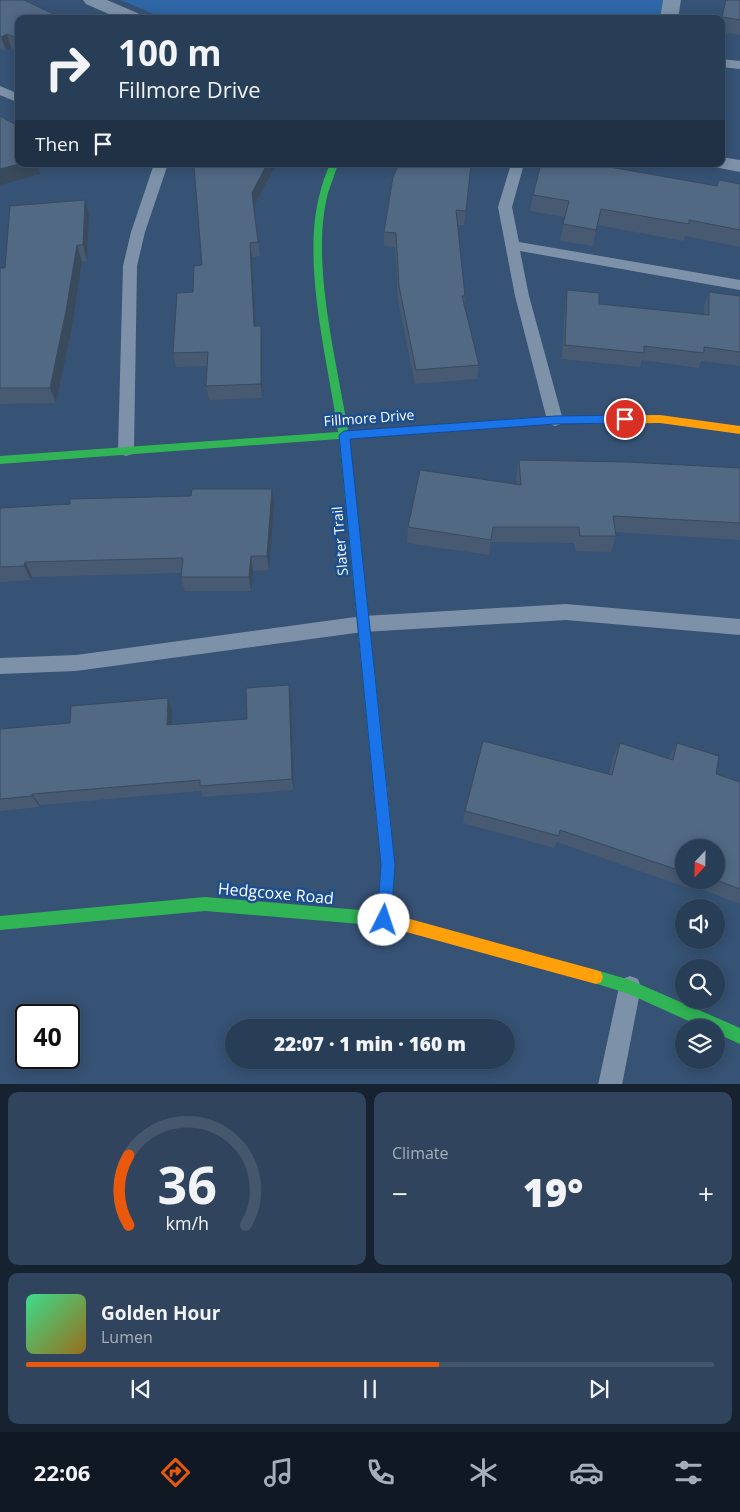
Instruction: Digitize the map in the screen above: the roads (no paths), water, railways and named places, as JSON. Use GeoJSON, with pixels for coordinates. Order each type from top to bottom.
{"type":"FeatureCollection","features":[{"type":"Feature","properties":{"kind":"street"},"geometry":{"type":"LineString","coordinates":[[92,0],[127,15]]}},
{"type":"Feature","properties":{"kind":"street"},"geometry":{"type":"LineString","coordinates":[[670,15],[672,0]]}},
{"type":"Feature","properties":{"kind":"street"},"geometry":{"type":"LineString","coordinates":[[725,164],[740,166]]}},
{"type":"Feature","properties":{"kind":"street","name":"Slater Trail"},"geometry":{"type":"LineString","coordinates":[[332,167],[329,174],[319,218],[318,266],[344,435],[388,865],[384,920]]}},
{"type":"Feature","properties":{"kind":"street","name":"Fillmore Drive"},"geometry":{"type":"LineString","coordinates":[[0,460],[555,420],[660,419],[740,430]]}},
{"type":"Feature","properties":{"kind":"street","name":"Hedgcoxe Road"},"geometry":{"type":"LineString","coordinates":[[0,924],[205,904],[384,920],[462,939],[630,987],[740,1036]]}},
{"type":"Feature","properties":{"kind":"lane"},"geometry":{"type":"LineString","coordinates":[[725,64],[740,66]]}},
{"type":"Feature","properties":{"kind":"lane"},"geometry":{"type":"LineString","coordinates":[[0,90],[15,97]]}},
{"type":"Feature","properties":{"kind":"lane"},"geometry":{"type":"LineString","coordinates":[[126,450],[130,266],[138,232],[160,167]]}},
{"type":"Feature","properties":{"kind":"lane"},"geometry":{"type":"LineString","coordinates":[[516,167],[505,207],[522,296],[555,420]]}},
{"type":"Feature","properties":{"kind":"lane"},"geometry":{"type":"LineString","coordinates":[[512,245],[740,284]]}},
{"type":"Feature","properties":{"kind":"lane"},"geometry":{"type":"LineString","coordinates":[[0,666],[76,663],[363,624],[566,612],[740,628]]}},
{"type":"Feature","properties":{"kind":"lane"},"geometry":{"type":"LineString","coordinates":[[610,1084],[630,987]]}}]}
